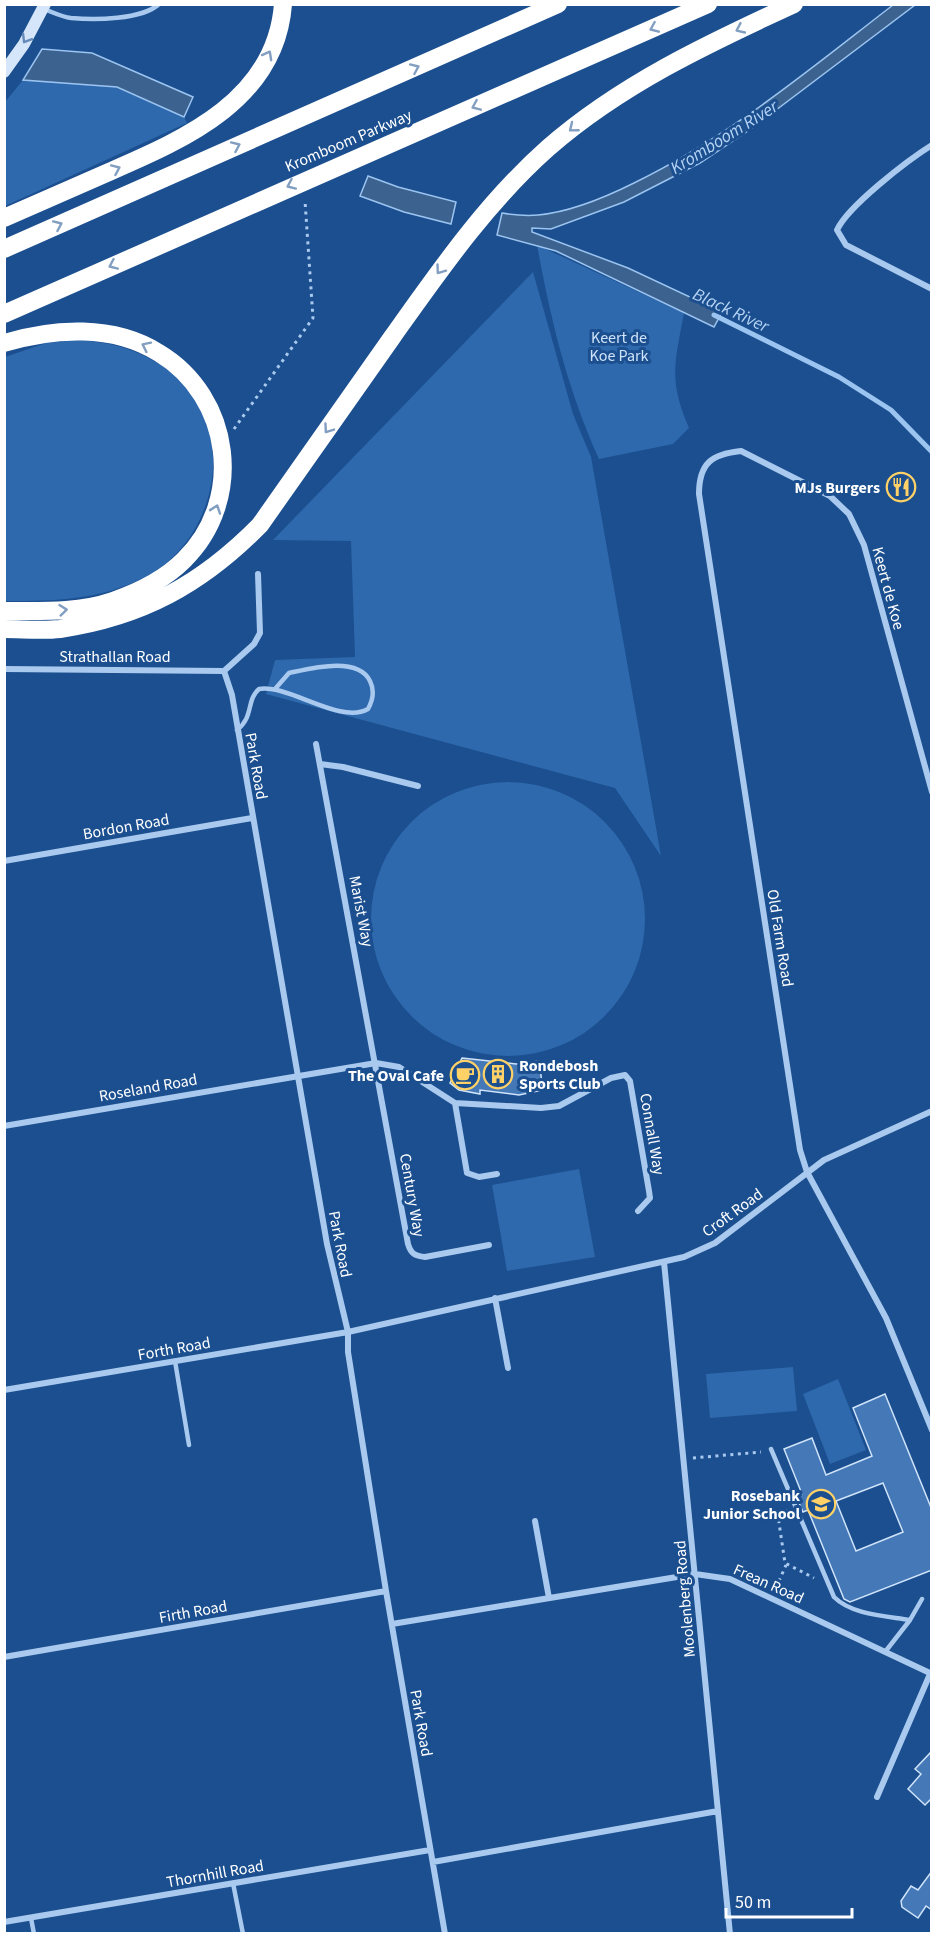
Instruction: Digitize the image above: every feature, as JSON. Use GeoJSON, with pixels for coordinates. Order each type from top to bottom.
{"type":"FeatureCollection","features":[{"type":"Feature","properties":{"kind":"highway"},"geometry":{"type":"LineString","coordinates":[[4,218],[168,146],[208,123],[237,100],[254,79],[271,50],[281,26],[283,4]]}},
{"type":"Feature","properties":{"kind":"highway"},"geometry":{"type":"LineString","coordinates":[[4,249],[558,4]]}},
{"type":"Feature","properties":{"kind":"highway","name":"Kromboom Parkway"},"geometry":{"type":"LineString","coordinates":[[4,314],[301,181],[708,4]]}},
{"type":"Feature","properties":{"kind":"highway"},"geometry":{"type":"LineString","coordinates":[[4,628],[58,629],[134,611],[197,580],[226,558],[260,525],[461,243],[523,171],[583,120],[643,80],[726,36],[794,4]]}},
{"type":"Feature","properties":{"kind":"highway"},"geometry":{"type":"LineString","coordinates":[[4,343],[33,335],[84,331],[136,341],[159,352],[183,370],[206,401],[215,418],[222,443],[224,470],[217,509],[200,541],[165,576],[141,590],[111,602],[55,611],[4,611]]}},
{"type":"Feature","properties":{"kind":"main road"},"geometry":{"type":"LineString","coordinates":[[4,72],[44,7]]}},
{"type":"Feature","properties":{"kind":"street"},"geometry":{"type":"LineString","coordinates":[[932,144],[912,158],[849,213],[837,230],[846,245],[932,289]]}},
{"type":"Feature","properties":{"kind":"street","name":"Keert de Koe"},"geometry":{"type":"LineString","coordinates":[[741,451],[830,496],[849,514],[864,545],[932,792]]}},
{"type":"Feature","properties":{"kind":"street","name":"Old Farm Road"},"geometry":{"type":"LineString","coordinates":[[741,451],[713,458],[699,479],[699,494],[797,1132],[807,1172],[886,1318],[932,1430]]}},
{"type":"Feature","properties":{"kind":"street"},"geometry":{"type":"LineString","coordinates":[[224,670],[254,644],[260,633],[258,574]]}},
{"type":"Feature","properties":{"kind":"street","name":"Strathallan Road"},"geometry":{"type":"LineString","coordinates":[[4,669],[224,670]]}},
{"type":"Feature","properties":{"kind":"street","name":"Park Road"},"geometry":{"type":"LineString","coordinates":[[224,670],[229,680],[327,1244],[348,1332],[348,1352],[386,1591],[445,1934]]}},
{"type":"Feature","properties":{"kind":"street","name":"Marist Way"},"geometry":{"type":"LineString","coordinates":[[316,744],[376,1063]]}},
{"type":"Feature","properties":{"kind":"street"},"geometry":{"type":"LineString","coordinates":[[320,764],[343,767],[418,786]]}},
{"type":"Feature","properties":{"kind":"street","name":"Bordon Road"},"geometry":{"type":"LineString","coordinates":[[4,861],[252,818]]}},
{"type":"Feature","properties":{"kind":"street","name":"Roseland Road"},"geometry":{"type":"LineString","coordinates":[[4,1126],[376,1063]]}},
{"type":"Feature","properties":{"kind":"street","name":"Connall Way"},"geometry":{"type":"LineString","coordinates":[[376,1063],[389,1064],[407,1072],[455,1103],[551,1108],[574,1100],[611,1078],[625,1075],[630,1081],[650,1198],[638,1210]]}},
{"type":"Feature","properties":{"kind":"street","name":"Century Way"},"geometry":{"type":"LineString","coordinates":[[376,1063],[411,1252],[417,1257],[425,1257],[489,1245]]}},
{"type":"Feature","properties":{"kind":"street"},"geometry":{"type":"LineString","coordinates":[[455,1103],[467,1173],[479,1177],[497,1174]]}},
{"type":"Feature","properties":{"kind":"street","name":"Croft Road"},"geometry":{"type":"LineString","coordinates":[[348,1332],[664,1262],[698,1252],[716,1243],[807,1172],[837,1153],[932,1111]]}},
{"type":"Feature","properties":{"kind":"street","name":"Moolenberg Road"},"geometry":{"type":"LineString","coordinates":[[664,1262],[730,1934]]}},
{"type":"Feature","properties":{"kind":"street"},"geometry":{"type":"LineString","coordinates":[[495,1298],[508,1368]]}},
{"type":"Feature","properties":{"kind":"street","name":"Forth Road"},"geometry":{"type":"LineString","coordinates":[[4,1390],[348,1332]]}},
{"type":"Feature","properties":{"kind":"street"},"geometry":{"type":"LineString","coordinates":[[535,1521],[549,1598]]}},
{"type":"Feature","properties":{"kind":"street","name":"Frean Road"},"geometry":{"type":"LineString","coordinates":[[392,1624],[695,1574],[730,1579],[931,1674]]}},
{"type":"Feature","properties":{"kind":"street","name":"Firth Road"},"geometry":{"type":"LineString","coordinates":[[4,1657],[386,1591]]}},
{"type":"Feature","properties":{"kind":"street"},"geometry":{"type":"LineString","coordinates":[[877,1797],[931,1674]]}},
{"type":"Feature","properties":{"kind":"street"},"geometry":{"type":"LineString","coordinates":[[433,1862],[717,1811]]}},
{"type":"Feature","properties":{"kind":"street","name":"Thornhill Road"},"geometry":{"type":"LineString","coordinates":[[4,1923],[430,1850]]}},
{"type":"Feature","properties":{"kind":"lane"},"geometry":{"type":"LineString","coordinates":[[44,7],[69,18],[144,14],[159,4]]}},
{"type":"Feature","properties":{"kind":"lane"},"geometry":{"type":"LineString","coordinates":[[237,730],[249,720],[256,692],[275,689],[313,704],[358,713],[368,709],[374,691],[367,675],[360,669],[348,666],[289,673],[283,676],[275,689]]}},
{"type":"Feature","properties":{"kind":"lane"},"geometry":{"type":"LineString","coordinates":[[175,1361],[189,1445]]}},
{"type":"Feature","properties":{"kind":"lane"},"geometry":{"type":"LineString","coordinates":[[771,1450],[823,1578],[834,1597],[840,1604],[860,1611],[910,1620]]}},
{"type":"Feature","properties":{"kind":"lane"},"geometry":{"type":"LineString","coordinates":[[885,1652],[910,1620],[922,1599]]}},
{"type":"Feature","properties":{"kind":"lane"},"geometry":{"type":"LineString","coordinates":[[232,1883],[243,1934]]}},
{"type":"Feature","properties":{"kind":"lane"},"geometry":{"type":"LineString","coordinates":[[31,1918],[34,1934]]}},
{"type":"Feature","properties":{"kind":"path"},"geometry":{"type":"LineString","coordinates":[[222,443],[239,423],[313,318],[306,205],[301,181]]}},
{"type":"Feature","properties":{"kind":"path"},"geometry":{"type":"LineString","coordinates":[[684,1459],[771,1450]]}},
{"type":"Feature","properties":{"kind":"path"},"geometry":{"type":"LineString","coordinates":[[772,1599],[786,1565],[778,1516],[785,1511]]}},
{"type":"Feature","properties":{"kind":"path"},"geometry":{"type":"LineString","coordinates":[[786,1565],[813,1578]]}},
{"type":"Feature","properties":{"kind":"green space"},"geometry":{"type":"Polygon","coordinates":[[[23,80],[117,87],[184,117],[187,123],[5,206],[5,102],[23,80]]]}},
{"type":"Feature","properties":{"kind":"green space","name":"Keert de Koe Park"},"geometry":{"type":"Polygon","coordinates":[[[537,245],[684,313],[675,371],[678,397],[689,428],[673,444],[599,459],[561,354],[537,245]]]}},
{"type":"Feature","properties":{"kind":"green space"},"geometry":{"type":"Polygon","coordinates":[[[533,272],[573,414],[591,457],[661,856],[615,788],[266,694],[275,660],[355,657],[351,541],[273,540],[533,272]]]}},
{"type":"Feature","properties":{"kind":"green space"},"geometry":{"type":"Polygon","coordinates":[[[78,340],[115,345],[150,358],[171,372],[192,394],[206,419],[212,447],[212,475],[206,504],[194,530],[177,553],[154,572],[136,581],[82,597],[5,601],[5,357],[46,343],[78,340]]]}},
{"type":"Feature","properties":{"kind":"green space"},"geometry":{"type":"Polygon","coordinates":[[[495,782],[521,782],[561,792],[584,805],[605,822],[622,843],[635,866],[643,892],[645,919],[643,946],[635,972],[622,995],[605,1016],[573,1040],[548,1051],[521,1056],[495,1056],[468,1051],[443,1040],[421,1025],[402,1006],[387,984],[376,959],[371,932],[371,906],[376,879],[387,854],[402,832],[421,813],[443,798],[468,787],[495,782]]]}},
{"type":"Feature","properties":{"kind":"green space"},"geometry":{"type":"Polygon","coordinates":[[[579,1169],[595,1257],[507,1271],[492,1185],[579,1169]]]}},
{"type":"Feature","properties":{"kind":"green space"},"geometry":{"type":"Polygon","coordinates":[[[793,1367],[797,1411],[710,1418],[706,1374],[793,1367]]]}},
{"type":"Feature","properties":{"kind":"green space"},"geometry":{"type":"Polygon","coordinates":[[[838,1379],[866,1450],[830,1464],[803,1394],[838,1379]]]}},
{"type":"Feature","properties":{"kind":"water","name":"Kromboom River"},"geometry":{"type":"Polygon","coordinates":[[[893,5],[915,5],[751,129],[700,163],[624,202],[551,229],[532,228],[532,232],[628,268],[722,312],[714,327],[556,251],[497,235],[502,213],[538,215],[575,208],[611,194],[669,165],[768,101],[893,5]]]}},
{"type":"Feature","properties":{"kind":"water"},"geometry":{"type":"Polygon","coordinates":[[[42,49],[92,53],[193,97],[184,117],[117,87],[23,80],[42,49]]]}},
{"type":"Feature","properties":{"kind":"water"},"geometry":{"type":"Polygon","coordinates":[[[368,176],[398,187],[456,202],[451,224],[404,212],[360,196],[368,176]]]}},
{"type":"Feature","properties":{"kind":"building","name":"Rondebosh Sports Club"},"geometry":{"type":"Polygon","coordinates":[[[462,1058],[516,1064],[539,1061],[543,1090],[519,1095],[480,1090],[480,1094],[459,1090],[450,1083],[462,1058]]]}},
{"type":"Feature","properties":{"kind":"building"},"geometry":{"type":"Polygon","coordinates":[[[885,1394],[932,1510],[932,1570],[850,1602],[844,1599],[808,1510],[803,1512],[796,1496],[802,1494],[784,1449],[812,1438],[826,1475],[872,1456],[853,1408],[885,1394]],[[883,1483],[836,1501],[856,1551],[903,1532],[883,1483]]]}},
{"type":"Feature","properties":{"kind":"building"},"geometry":{"type":"Polygon","coordinates":[[[932,1751],[932,1798],[925,1805],[908,1789],[921,1774],[915,1769],[932,1751]]]}},
{"type":"Feature","properties":{"kind":"building"},"geometry":{"type":"Polygon","coordinates":[[[932,1871],[932,1910],[926,1906],[918,1918],[902,1907],[901,1901],[911,1886],[918,1890],[932,1871]]]}},
{"type":"Feature","properties":{"kind":"waterway","name":"Black River"},"geometry":{"type":"LineString","coordinates":[[714,315],[839,377],[891,410],[932,452]]}},
{"type":"Feature","properties":{"kind":"place","name":"MJs Burgers"},"geometry":{"type":"Point","coordinates":[901,487]}},
{"type":"Feature","properties":{"kind":"place","name":"Rondebosh Sports Club"},"geometry":{"type":"Point","coordinates":[498,1074]}},
{"type":"Feature","properties":{"kind":"place","name":"The Oval Cafe"},"geometry":{"type":"Point","coordinates":[465,1075]}},
{"type":"Feature","properties":{"kind":"place","name":"Rosebank Junior School"},"geometry":{"type":"Point","coordinates":[821,1504]}}]}
